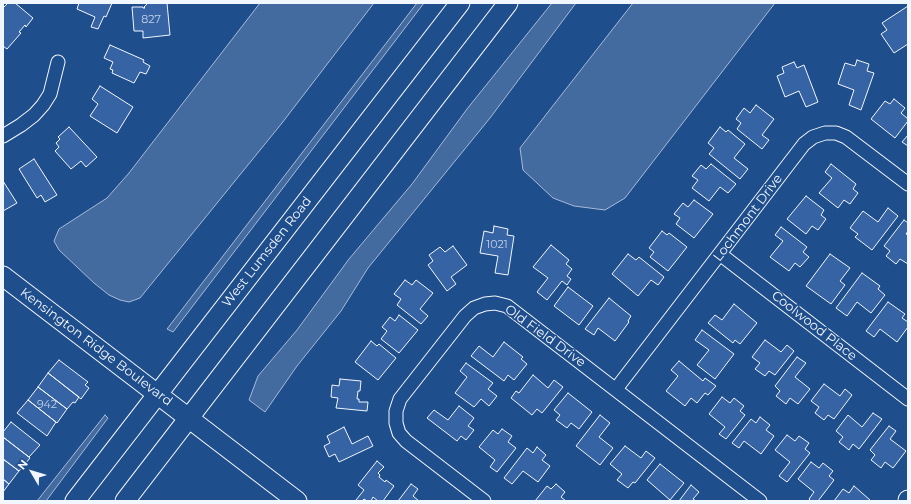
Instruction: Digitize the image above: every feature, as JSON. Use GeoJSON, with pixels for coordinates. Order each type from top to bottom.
{"type":"FeatureCollection","features":[{"type":"Feature","properties":{"kind":"main road","name":"West Lumsden Road"},"geometry":{"type":"LineString","coordinates":[[75,501],[460,3]]}},
{"type":"Feature","properties":{"kind":"main road"},"geometry":{"type":"LineString","coordinates":[[125,501],[508,3]]}},
{"type":"Feature","properties":{"kind":"main road","name":"Kensington Ridge Boulevard"},"geometry":{"type":"LineString","coordinates":[[3,276],[297,501]]}},
{"type":"Feature","properties":{"kind":"street"},"geometry":{"type":"LineString","coordinates":[[3,136],[22,126],[42,105],[50,94],[58,62]]}},
{"type":"Feature","properties":{"kind":"street","name":"Lochmont Drive"},"geometry":{"type":"LineString","coordinates":[[616,389],[804,144],[813,137],[825,133],[836,133],[846,137],[908,184]]}},
{"type":"Feature","properties":{"kind":"street","name":"Coolwood Place"},"geometry":{"type":"LineString","coordinates":[[720,254],[908,399]]}},
{"type":"Feature","properties":{"kind":"street","name":"Old Field Drive"},"geometry":{"type":"LineString","coordinates":[[484,501],[406,441],[399,433],[396,423],[396,411],[400,399],[466,316],[474,308],[496,302],[507,306],[760,501]]}},
{"type":"Feature","properties":{"kind":"water"},"geometry":{"type":"Polygon","coordinates":[[[260,3],[374,3],[282,123],[140,298],[129,302],[109,295],[59,250],[54,241],[59,229],[107,198],[129,173],[260,3]]]}},
{"type":"Feature","properties":{"kind":"water"},"geometry":{"type":"Polygon","coordinates":[[[417,3],[424,3],[173,332],[167,329],[417,3]]]}},
{"type":"Feature","properties":{"kind":"water"},"geometry":{"type":"Polygon","coordinates":[[[552,3],[576,3],[490,118],[368,268],[341,311],[297,366],[265,412],[249,400],[258,376],[297,330],[349,259],[412,184],[467,109],[552,3]]]}},
{"type":"Feature","properties":{"kind":"water"},"geometry":{"type":"Polygon","coordinates":[[[633,3],[775,3],[625,198],[605,210],[574,206],[553,198],[523,170],[520,148],[633,3]]]}},
{"type":"Feature","properties":{"kind":"water"},"geometry":{"type":"Polygon","coordinates":[[[105,415],[108,418],[46,501],[37,501],[105,415]]]}},
{"type":"Feature","properties":{"kind":"building"},"geometry":{"type":"Polygon","coordinates":[[[8,3],[15,3],[33,18],[26,27],[25,25],[19,32],[21,33],[7,49],[3,46],[3,8],[8,3]]]}},
{"type":"Feature","properties":{"kind":"building"},"geometry":{"type":"Polygon","coordinates":[[[79,3],[112,3],[106,17],[104,16],[98,29],[91,27],[95,17],[77,9],[79,3]]]}},
{"type":"Feature","properties":{"kind":"building"},"geometry":{"type":"Polygon","coordinates":[[[148,3],[167,3],[170,35],[143,38],[143,31],[134,31],[132,7],[145,8],[144,7],[148,3]]]}},
{"type":"Feature","properties":{"kind":"building"},"geometry":{"type":"Polygon","coordinates":[[[908,6],[908,44],[894,53],[881,34],[887,30],[882,23],[908,6]]]}},
{"type":"Feature","properties":{"kind":"building"},"geometry":{"type":"Polygon","coordinates":[[[110,45],[144,60],[143,62],[150,66],[146,74],[140,72],[134,83],[112,73],[113,70],[110,69],[113,62],[104,58],[110,45]]]}},
{"type":"Feature","properties":{"kind":"building"},"geometry":{"type":"Polygon","coordinates":[[[857,60],[869,64],[867,71],[874,73],[861,110],[849,105],[854,90],[838,84],[845,63],[855,66],[857,60]]]}},
{"type":"Feature","properties":{"kind":"building"},"geometry":{"type":"Polygon","coordinates":[[[794,62],[797,68],[804,65],[818,102],[806,107],[799,91],[785,97],[777,76],[784,73],[782,67],[794,62]]]}},
{"type":"Feature","properties":{"kind":"building"},"geometry":{"type":"Polygon","coordinates":[[[100,86],[133,107],[117,133],[90,116],[98,104],[92,99],[100,86]]]}},
{"type":"Feature","properties":{"kind":"building"},"geometry":{"type":"Polygon","coordinates":[[[894,99],[905,108],[901,113],[908,119],[895,138],[871,119],[885,101],[890,104],[894,99]]]}},
{"type":"Feature","properties":{"kind":"building"},"geometry":{"type":"Polygon","coordinates":[[[756,105],[774,119],[762,135],[769,140],[762,149],[737,129],[741,123],[736,119],[744,108],[750,113],[756,105]]]}},
{"type":"Feature","properties":{"kind":"building"},"geometry":{"type":"Polygon","coordinates":[[[69,127],[97,157],[86,167],[81,161],[71,169],[55,151],[59,147],[56,143],[60,139],[58,137],[69,127]]]}},
{"type":"Feature","properties":{"kind":"building"},"geometry":{"type":"Polygon","coordinates":[[[720,127],[726,132],[728,130],[745,144],[734,158],[748,169],[740,179],[709,154],[714,148],[708,143],[720,127]]]}},
{"type":"Feature","properties":{"kind":"building"},"geometry":{"type":"Polygon","coordinates":[[[908,135],[908,146],[902,142],[908,135]]]}},
{"type":"Feature","properties":{"kind":"building"},"geometry":{"type":"Polygon","coordinates":[[[34,159],[57,195],[45,202],[41,195],[37,198],[19,169],[34,159]]]}},
{"type":"Feature","properties":{"kind":"building"},"geometry":{"type":"Polygon","coordinates":[[[711,164],[736,184],[728,193],[720,187],[709,201],[692,188],[698,180],[692,176],[701,165],[706,169],[711,164]]]}},
{"type":"Feature","properties":{"kind":"building"},"geometry":{"type":"Polygon","coordinates":[[[831,164],[856,184],[853,189],[858,193],[850,204],[844,200],[838,208],[819,193],[832,178],[825,172],[831,164]]]}},
{"type":"Feature","properties":{"kind":"building"},"geometry":{"type":"Polygon","coordinates":[[[3,181],[17,203],[3,211],[3,181]]]}},
{"type":"Feature","properties":{"kind":"building"},"geometry":{"type":"Polygon","coordinates":[[[806,196],[824,210],[821,215],[826,219],[818,230],[812,226],[806,234],[787,219],[806,196]]]}},
{"type":"Feature","properties":{"kind":"building"},"geometry":{"type":"Polygon","coordinates":[[[694,200],[713,214],[694,238],[676,224],[680,218],[674,214],[683,203],[688,207],[694,200]]]}},
{"type":"Feature","properties":{"kind":"building"},"geometry":{"type":"Polygon","coordinates":[[[888,208],[898,216],[872,250],[855,237],[858,234],[850,228],[863,211],[878,222],[888,208]]]}},
{"type":"Feature","properties":{"kind":"building"},"geometry":{"type":"Polygon","coordinates":[[[904,220],[908,223],[908,231],[906,234],[908,235],[908,264],[900,259],[896,264],[886,256],[890,251],[884,246],[904,220]]]}},
{"type":"Feature","properties":{"kind":"building"},"geometry":{"type":"Polygon","coordinates":[[[494,226],[508,229],[507,235],[514,236],[508,275],[495,273],[498,256],[480,253],[484,231],[493,233],[494,226]]]}},
{"type":"Feature","properties":{"kind":"building"},"geometry":{"type":"Polygon","coordinates":[[[781,227],[807,247],[803,252],[809,257],[800,267],[795,263],[789,271],[770,257],[783,241],[775,235],[781,227]]]}},
{"type":"Feature","properties":{"kind":"building"},"geometry":{"type":"Polygon","coordinates":[[[662,231],[667,235],[669,233],[687,247],[668,271],[650,257],[654,252],[649,248],[662,231]]]}},
{"type":"Feature","properties":{"kind":"building"},"geometry":{"type":"Polygon","coordinates":[[[551,245],[569,260],[566,264],[572,269],[567,276],[571,279],[567,285],[562,281],[547,300],[537,292],[548,278],[533,267],[551,245]]]}},
{"type":"Feature","properties":{"kind":"building"},"geometry":{"type":"Polygon","coordinates":[[[453,246],[467,265],[451,277],[456,284],[447,291],[428,265],[433,261],[429,255],[440,247],[445,252],[453,246]]]}},
{"type":"Feature","properties":{"kind":"building"},"geometry":{"type":"Polygon","coordinates":[[[628,254],[636,260],[639,257],[664,277],[658,285],[651,280],[638,296],[612,274],[628,254]]]}},
{"type":"Feature","properties":{"kind":"building"},"geometry":{"type":"Polygon","coordinates":[[[830,254],[850,268],[840,281],[845,285],[831,304],[806,286],[830,254]]]}},
{"type":"Feature","properties":{"kind":"building"},"geometry":{"type":"Polygon","coordinates":[[[862,273],[880,286],[878,289],[885,295],[871,313],[857,302],[847,316],[836,308],[862,273]]]}},
{"type":"Feature","properties":{"kind":"building"},"geometry":{"type":"Polygon","coordinates":[[[405,280],[412,285],[416,280],[433,293],[420,309],[428,316],[421,324],[397,305],[401,299],[394,294],[405,280]]]}},
{"type":"Feature","properties":{"kind":"building"},"geometry":{"type":"Polygon","coordinates":[[[568,287],[593,306],[579,325],[554,306],[568,287]]]}},
{"type":"Feature","properties":{"kind":"building"},"geometry":{"type":"Polygon","coordinates":[[[609,298],[631,316],[628,321],[629,322],[615,341],[598,328],[594,335],[585,329],[609,298]]]}},
{"type":"Feature","properties":{"kind":"building"},"geometry":{"type":"Polygon","coordinates":[[[888,302],[905,314],[902,318],[908,322],[908,327],[897,342],[880,329],[874,337],[866,331],[888,302]]]}},
{"type":"Feature","properties":{"kind":"building"},"geometry":{"type":"Polygon","coordinates":[[[734,304],[757,323],[740,344],[735,340],[733,343],[708,323],[715,315],[722,320],[734,304]]]}},
{"type":"Feature","properties":{"kind":"building"},"geometry":{"type":"Polygon","coordinates":[[[399,315],[418,330],[399,353],[381,339],[387,331],[382,327],[390,317],[395,321],[399,315]]]}},
{"type":"Feature","properties":{"kind":"building"},"geometry":{"type":"Polygon","coordinates":[[[702,330],[734,354],[715,379],[697,365],[709,350],[695,340],[702,330]]]}},
{"type":"Feature","properties":{"kind":"building"},"geometry":{"type":"Polygon","coordinates":[[[765,340],[781,352],[787,345],[794,351],[775,375],[769,371],[765,376],[755,369],[760,363],[752,357],[765,340]]]}},
{"type":"Feature","properties":{"kind":"building"},"geometry":{"type":"Polygon","coordinates":[[[371,341],[377,346],[379,344],[396,358],[378,380],[355,362],[371,341]]]}},
{"type":"Feature","properties":{"kind":"building"},"geometry":{"type":"Polygon","coordinates":[[[504,342],[523,357],[521,359],[527,364],[514,380],[508,375],[504,381],[471,356],[479,346],[493,357],[504,342]]]}},
{"type":"Feature","properties":{"kind":"building"},"geometry":{"type":"Polygon","coordinates":[[[797,357],[806,363],[795,377],[810,389],[798,404],[790,398],[786,404],[776,396],[780,391],[775,386],[797,357]]]}},
{"type":"Feature","properties":{"kind":"building"},"geometry":{"type":"Polygon","coordinates":[[[59,360],[88,382],[85,385],[89,388],[81,399],[48,373],[59,360]]]}},
{"type":"Feature","properties":{"kind":"building"},"geometry":{"type":"Polygon","coordinates":[[[679,361],[703,381],[705,378],[716,386],[708,395],[705,393],[697,403],[691,398],[685,406],[666,391],[678,376],[671,370],[679,361]]]}},
{"type":"Feature","properties":{"kind":"building"},"geometry":{"type":"Polygon","coordinates":[[[466,363],[493,383],[488,389],[497,396],[489,406],[481,399],[474,407],[455,393],[467,377],[460,371],[466,363]]]}},
{"type":"Feature","properties":{"kind":"building"},"geometry":{"type":"Polygon","coordinates":[[[48,373],[79,397],[75,403],[73,402],[67,409],[38,387],[48,373]]]}},
{"type":"Feature","properties":{"kind":"building"},"geometry":{"type":"Polygon","coordinates":[[[533,375],[548,388],[554,380],[563,387],[542,413],[537,409],[532,415],[511,398],[516,391],[519,393],[533,375]]]}},
{"type":"Feature","properties":{"kind":"building"},"geometry":{"type":"Polygon","coordinates":[[[340,379],[361,381],[357,399],[359,399],[359,402],[368,402],[367,411],[336,408],[338,398],[331,397],[332,385],[339,386],[340,379]]]}},
{"type":"Feature","properties":{"kind":"building"},"geometry":{"type":"Polygon","coordinates":[[[824,384],[840,396],[845,389],[852,395],[834,419],[828,415],[824,420],[815,413],[819,407],[811,401],[824,384]]]}},
{"type":"Feature","properties":{"kind":"building"},"geometry":{"type":"Polygon","coordinates":[[[38,387],[67,409],[57,423],[28,400],[38,387]]]}},
{"type":"Feature","properties":{"kind":"building"},"geometry":{"type":"Polygon","coordinates":[[[568,393],[592,412],[579,429],[571,423],[567,428],[556,420],[560,415],[554,410],[568,393]]]}},
{"type":"Feature","properties":{"kind":"building"},"geometry":{"type":"Polygon","coordinates":[[[722,397],[730,403],[734,398],[744,406],[740,411],[745,415],[726,439],[719,434],[725,427],[709,414],[722,397]]]}},
{"type":"Feature","properties":{"kind":"building"},"geometry":{"type":"Polygon","coordinates":[[[28,400],[56,422],[47,436],[17,413],[28,400]]]}},
{"type":"Feature","properties":{"kind":"building"},"geometry":{"type":"Polygon","coordinates":[[[459,406],[474,418],[468,426],[474,430],[466,440],[461,436],[457,441],[427,418],[434,410],[448,420],[459,406]]]}},
{"type":"Feature","properties":{"kind":"building"},"geometry":{"type":"Polygon","coordinates":[[[873,413],[882,419],[859,449],[853,444],[849,450],[839,442],[843,437],[836,431],[848,415],[862,427],[873,413]]]}},
{"type":"Feature","properties":{"kind":"building"},"geometry":{"type":"Polygon","coordinates":[[[600,415],[610,423],[599,437],[613,448],[600,465],[576,446],[600,415]]]}},
{"type":"Feature","properties":{"kind":"building"},"geometry":{"type":"Polygon","coordinates":[[[760,417],[770,425],[766,430],[774,436],[761,454],[744,441],[739,448],[732,443],[751,419],[756,423],[760,417]]]}},
{"type":"Feature","properties":{"kind":"building"},"geometry":{"type":"Polygon","coordinates":[[[11,422],[40,445],[29,457],[3,437],[3,432],[11,422]]]}},
{"type":"Feature","properties":{"kind":"building"},"geometry":{"type":"Polygon","coordinates":[[[889,426],[896,431],[890,439],[906,451],[893,468],[885,462],[881,468],[871,460],[875,455],[870,450],[889,426]]]}},
{"type":"Feature","properties":{"kind":"building"},"geometry":{"type":"Polygon","coordinates":[[[344,427],[352,444],[368,436],[373,446],[339,462],[335,454],[329,457],[324,446],[330,443],[327,436],[344,427]]]}},
{"type":"Feature","properties":{"kind":"building"},"geometry":{"type":"Polygon","coordinates":[[[502,429],[512,436],[508,442],[516,448],[497,472],[490,467],[495,460],[479,447],[493,430],[498,434],[502,429]]]}},
{"type":"Feature","properties":{"kind":"building"},"geometry":{"type":"Polygon","coordinates":[[[787,435],[795,441],[799,436],[809,443],[805,449],[810,453],[787,482],[779,476],[790,462],[775,450],[787,435]]]}},
{"type":"Feature","properties":{"kind":"building"},"geometry":{"type":"Polygon","coordinates":[[[3,437],[30,458],[19,471],[3,459],[3,437]]]}},
{"type":"Feature","properties":{"kind":"building"},"geometry":{"type":"Polygon","coordinates":[[[625,446],[641,458],[646,451],[655,458],[635,483],[633,482],[628,488],[617,480],[622,474],[610,464],[625,446]]]}},
{"type":"Feature","properties":{"kind":"building"},"geometry":{"type":"Polygon","coordinates":[[[537,447],[546,455],[542,460],[550,466],[538,482],[523,471],[512,484],[504,478],[527,448],[533,453],[537,447]]]}},
{"type":"Feature","properties":{"kind":"building"},"geometry":{"type":"Polygon","coordinates":[[[3,459],[19,471],[9,484],[3,479],[3,459]]]}},
{"type":"Feature","properties":{"kind":"building"},"geometry":{"type":"Polygon","coordinates":[[[377,461],[384,467],[378,473],[380,475],[379,477],[385,482],[386,480],[394,486],[383,501],[378,501],[373,497],[371,501],[364,499],[362,501],[356,500],[364,490],[358,485],[377,461]]]}},
{"type":"Feature","properties":{"kind":"building"},"geometry":{"type":"Polygon","coordinates":[[[811,462],[819,468],[823,463],[833,471],[829,476],[834,480],[818,501],[811,501],[809,499],[814,492],[798,479],[811,462]]]}},
{"type":"Feature","properties":{"kind":"building"},"geometry":{"type":"Polygon","coordinates":[[[660,464],[684,483],[670,500],[647,480],[660,464]]]}},
{"type":"Feature","properties":{"kind":"building"},"geometry":{"type":"Polygon","coordinates":[[[3,479],[9,484],[3,492],[3,479]]]}},
{"type":"Feature","properties":{"kind":"building"},"geometry":{"type":"Polygon","coordinates":[[[411,484],[418,489],[413,496],[419,501],[398,501],[411,484]]]}},
{"type":"Feature","properties":{"kind":"building"},"geometry":{"type":"Polygon","coordinates":[[[556,484],[565,492],[561,497],[566,501],[535,501],[547,486],[551,489],[556,484]]]}},
{"type":"Feature","properties":{"kind":"building"},"geometry":{"type":"Polygon","coordinates":[[[691,485],[699,492],[693,499],[696,501],[679,501],[691,485]]]}},
{"type":"Feature","properties":{"kind":"building"},"geometry":{"type":"Polygon","coordinates":[[[854,486],[870,500],[834,501],[843,489],[849,493],[854,486]]]}}]}
